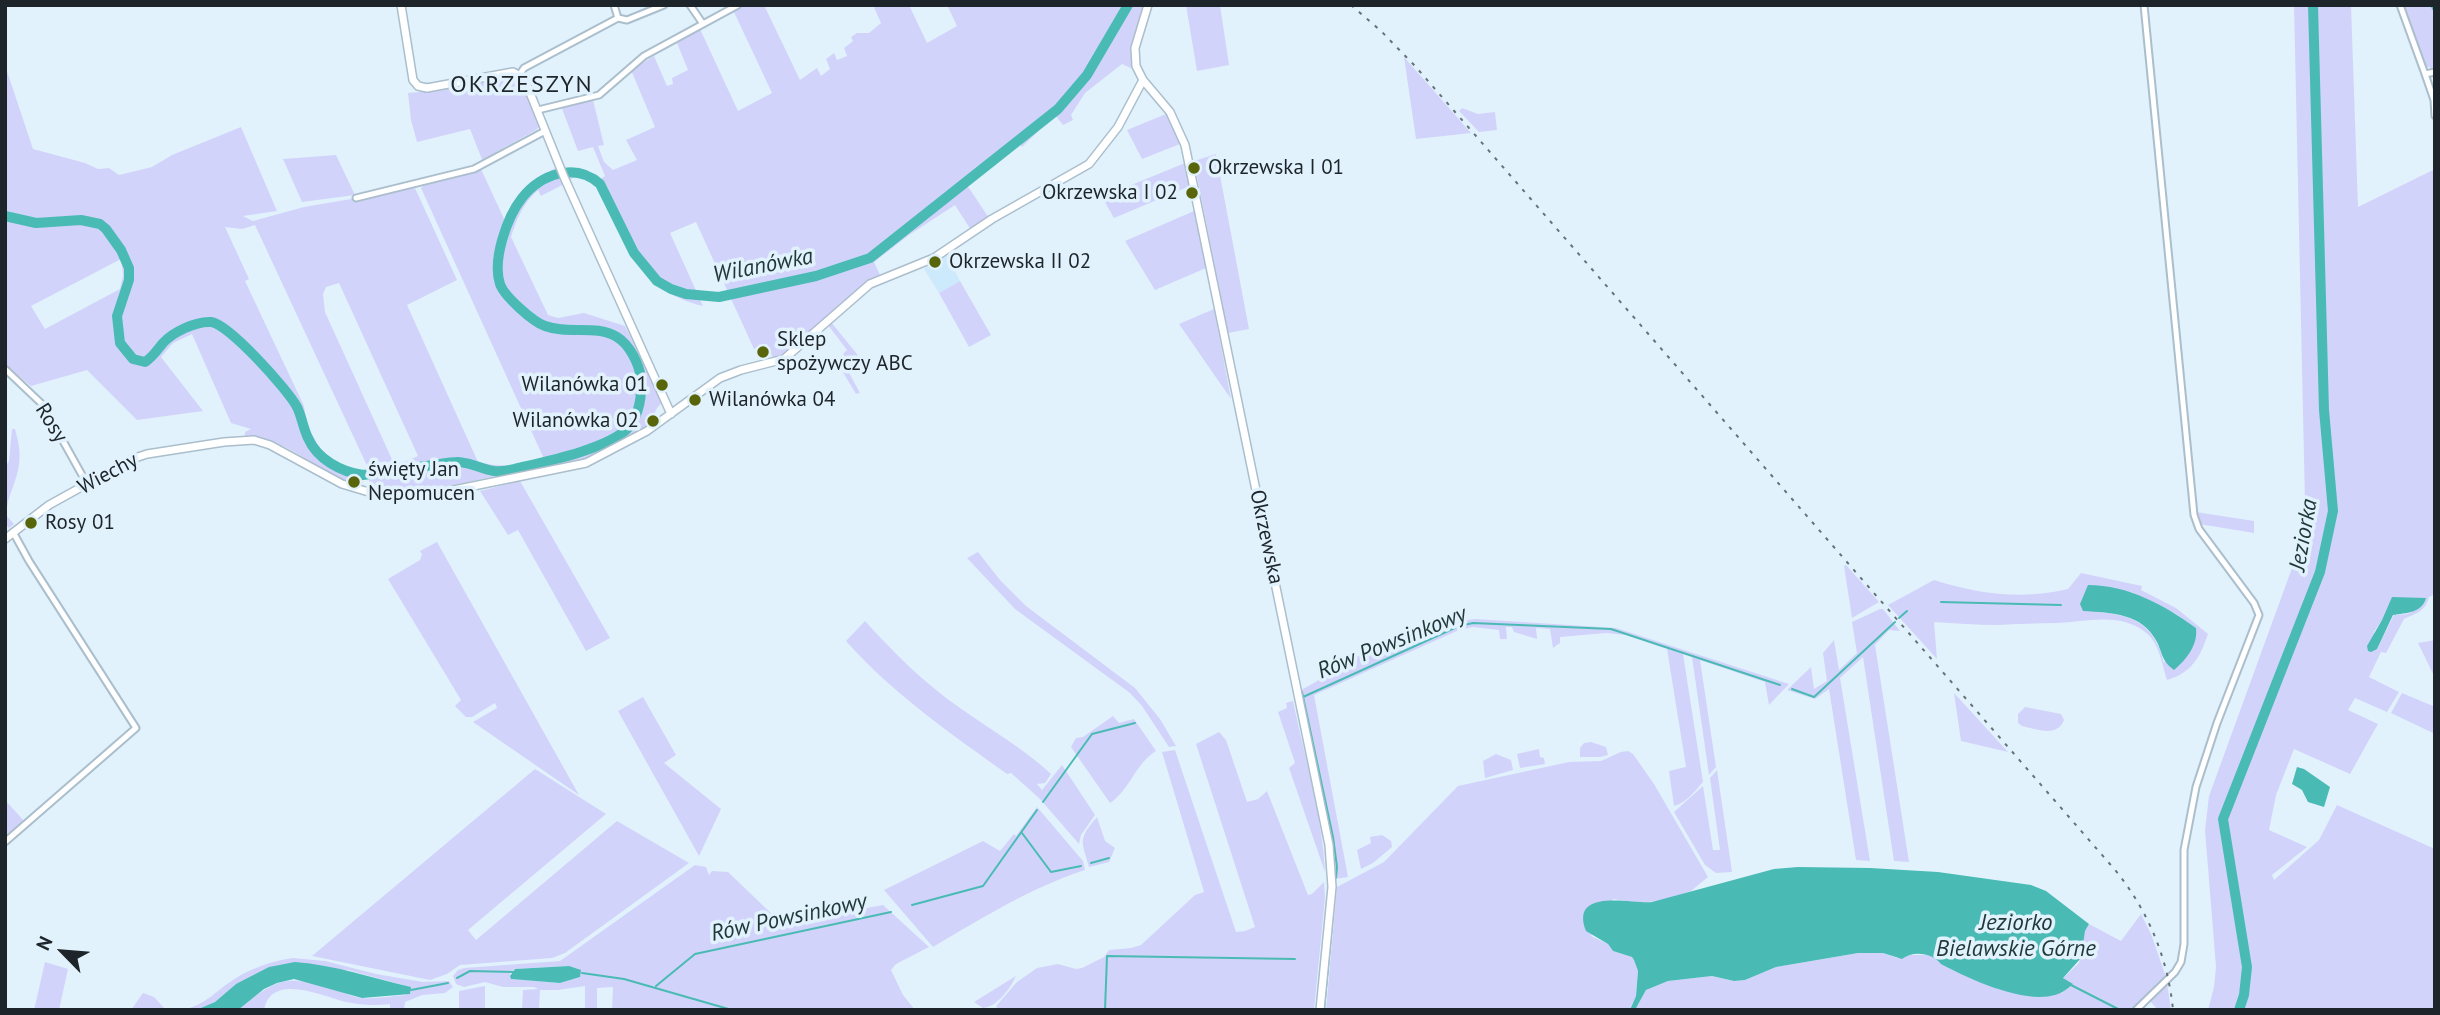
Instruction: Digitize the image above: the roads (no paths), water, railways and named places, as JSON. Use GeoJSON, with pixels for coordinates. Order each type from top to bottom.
{"type":"FeatureCollection","features":[{"type":"Feature","properties":{"kind":"street"},"geometry":{"type":"LineString","coordinates":[[401,5],[413,80],[419,87],[513,72],[520,74],[529,86],[563,173],[671,414]]}},
{"type":"Feature","properties":{"kind":"street"},"geometry":{"type":"LineString","coordinates":[[614,5],[618,18]]}},
{"type":"Feature","properties":{"kind":"street"},"geometry":{"type":"LineString","coordinates":[[520,74],[524,68],[618,18],[627,20],[664,5]]}},
{"type":"Feature","properties":{"kind":"street"},"geometry":{"type":"LineString","coordinates":[[690,5],[703,24]]}},
{"type":"Feature","properties":{"kind":"street"},"geometry":{"type":"LineString","coordinates":[[538,110],[599,95],[644,56],[738,5]]}},
{"type":"Feature","properties":{"kind":"street"},"geometry":{"type":"LineString","coordinates":[[1143,80],[1136,66],[1135,52],[1148,5]]}},
{"type":"Feature","properties":{"kind":"street"},"geometry":{"type":"LineString","coordinates":[[2136,1010],[2178,969],[2183,948],[2184,858],[2196,787],[2259,612],[2199,529],[2194,515],[2144,5]]}},
{"type":"Feature","properties":{"kind":"street"},"geometry":{"type":"LineString","coordinates":[[2400,5],[2434,100],[2435,117]]}},
{"type":"Feature","properties":{"kind":"street"},"geometry":{"type":"LineString","coordinates":[[2425,74],[2434,73]]}},
{"type":"Feature","properties":{"kind":"street","name":"Wiechy"},"geometry":{"type":"LineString","coordinates":[[5,538],[49,505],[147,454],[223,442],[254,440],[282,451],[354,489],[382,496],[407,496],[480,486],[586,463],[620,447],[720,378],[784,359],[870,284],[934,258],[992,219],[1088,164],[1118,127],[1143,80]]}},
{"type":"Feature","properties":{"kind":"street","name":"Okrzewska"},"geometry":{"type":"LineString","coordinates":[[1143,80],[1176,121],[1191,168],[1329,845],[1332,887],[1320,1010]]}},
{"type":"Feature","properties":{"kind":"street"},"geometry":{"type":"LineString","coordinates":[[356,198],[474,169],[545,131]]}},
{"type":"Feature","properties":{"kind":"street","name":"Rosy"},"geometry":{"type":"LineString","coordinates":[[5,369],[43,405],[87,484]]}},
{"type":"Feature","properties":{"kind":"street"},"geometry":{"type":"LineString","coordinates":[[5,842],[136,728],[13,532]]}},
{"type":"Feature","properties":{"kind":"water"},"geometry":{"type":"Polygon","coordinates":[[[2088,585],[2117,588],[2145,598],[2196,628],[2195,640],[2187,656],[2174,670],[2165,661],[2151,632],[2143,625],[2125,616],[2083,611],[2080,604],[2088,585]]]}},
{"type":"Feature","properties":{"kind":"water"},"geometry":{"type":"Polygon","coordinates":[[[2392,597],[2426,598],[2421,607],[2408,613],[2393,615],[2377,649],[2368,651],[2367,646],[2392,597]]]}},
{"type":"Feature","properties":{"kind":"water"},"geometry":{"type":"Polygon","coordinates":[[[2297,767],[2330,787],[2324,807],[2308,802],[2302,790],[2292,784],[2297,767]]]}},
{"type":"Feature","properties":{"kind":"water","name":"Jeziorko Bielawskie Górne"},"geometry":{"type":"Polygon","coordinates":[[[1798,867],[1938,872],[2031,885],[2046,891],[2089,924],[2085,931],[2081,958],[2063,978],[2073,984],[2055,995],[2028,996],[1981,983],[1928,955],[1912,954],[1902,959],[1883,953],[1858,953],[1776,967],[1745,980],[1734,981],[1712,976],[1668,981],[1646,990],[1635,1010],[1630,1010],[1636,996],[1638,971],[1634,960],[1613,951],[1608,944],[1586,931],[1583,917],[1586,908],[1594,903],[1618,900],[1652,902],[1774,869],[1798,867]]]}},
{"type":"Feature","properties":{"kind":"water"},"geometry":{"type":"Polygon","coordinates":[[[295,962],[339,969],[411,987],[410,994],[362,998],[294,979],[264,989],[238,1010],[196,1010],[215,1002],[236,984],[269,967],[295,962]]]}},
{"type":"Feature","properties":{"kind":"water"},"geometry":{"type":"Polygon","coordinates":[[[569,966],[581,970],[580,977],[560,983],[511,979],[510,976],[515,969],[569,966]]]}},
{"type":"Feature","properties":{"kind":"waterway","name":"Wilanówka"},"geometry":{"type":"LineString","coordinates":[[5,216],[36,223],[81,220],[100,224],[121,250],[129,268],[129,280],[117,316],[120,343],[133,359],[145,362],[167,339],[192,325],[205,322],[219,325],[244,345],[283,387],[297,407],[312,445],[338,468],[363,475],[454,462],[504,471],[575,454],[619,436],[635,417],[641,391],[638,367],[622,340],[600,331],[563,330],[545,326],[520,308],[500,284],[499,251],[506,227],[516,206],[539,183],[548,177],[569,172],[590,177],[600,184],[634,253],[657,281],[671,289],[686,294],[719,297],[816,276],[870,258],[1058,109],[1087,75],[1128,5]]}},
{"type":"Feature","properties":{"kind":"waterway","name":"Jeziorka"},"geometry":{"type":"LineString","coordinates":[[2239,1010],[2244,995],[2247,967],[2223,819],[2320,572],[2333,511],[2324,410],[2313,5]]}},
{"type":"Feature","properties":{"kind":"waterway"},"geometry":{"type":"LineString","coordinates":[[2431,5],[2435,12]]}},
{"type":"Feature","properties":{"kind":"waterway","name":"Rów Powsinkowy"},"geometry":{"type":"LineString","coordinates":[[1941,602],[2061,605]]}},
{"type":"Feature","properties":{"kind":"waterway","name":"Rów Powsinkowy"},"geometry":{"type":"LineString","coordinates":[[1899,618],[1907,611]]}},
{"type":"Feature","properties":{"kind":"waterway","name":"Rów Powsinkowy"},"geometry":{"type":"LineString","coordinates":[[1792,689],[1814,697],[1895,622]]}},
{"type":"Feature","properties":{"kind":"waterway","name":"Rów Powsinkowy"},"geometry":{"type":"LineString","coordinates":[[1303,697],[1459,626],[1473,623],[1611,629],[1780,685]]}},
{"type":"Feature","properties":{"kind":"waterway"},"geometry":{"type":"LineString","coordinates":[[1302,692],[1333,837],[1336,878]]}},
{"type":"Feature","properties":{"kind":"waterway","name":"Rów Powsinkowy"},"geometry":{"type":"LineString","coordinates":[[1043,802],[1092,734],[1135,723]]}},
{"type":"Feature","properties":{"kind":"waterway","name":"Rów Powsinkowy"},"geometry":{"type":"LineString","coordinates":[[912,905],[983,886],[1037,810]]}},
{"type":"Feature","properties":{"kind":"waterway"},"geometry":{"type":"LineString","coordinates":[[1022,833],[1051,872],[1081,866]]}},
{"type":"Feature","properties":{"kind":"waterway"},"geometry":{"type":"LineString","coordinates":[[1091,863],[1109,858]]}},
{"type":"Feature","properties":{"kind":"waterway","name":"Rów Powsinkowy"},"geometry":{"type":"LineString","coordinates":[[656,986],[695,954],[891,912]]}},
{"type":"Feature","properties":{"kind":"waterway"},"geometry":{"type":"LineString","coordinates":[[1324,1010],[1333,913]]}},
{"type":"Feature","properties":{"kind":"waterway"},"geometry":{"type":"LineString","coordinates":[[1105,1010],[1107,956],[1295,959]]}},
{"type":"Feature","properties":{"kind":"waterway","name":"Rów Powsinkowy"},"geometry":{"type":"LineString","coordinates":[[457,978],[470,971],[514,972]]}},
{"type":"Feature","properties":{"kind":"waterway","name":"Rów Powsinkowy"},"geometry":{"type":"LineString","coordinates":[[582,973],[624,979],[732,1010]]}},
{"type":"Feature","properties":{"kind":"waterway","name":"Rów Powsinkowy"},"geometry":{"type":"LineString","coordinates":[[411,990],[448,983]]}},
{"type":"Feature","properties":{"kind":"waterway"},"geometry":{"type":"LineString","coordinates":[[2071,985],[2120,1010]]}},
{"type":"Feature","properties":{"kind":"railway"},"geometry":{"type":"LineString","coordinates":[[1351,5],[1415,66],[2116,871],[2138,902],[2155,936],[2166,972],[2173,1010]]}},
{"type":"Feature","properties":{"kind":"place","name":"Okrzewska I 01"},"geometry":{"type":"Point","coordinates":[1194,168]}},
{"type":"Feature","properties":{"kind":"place","name":"Okrzewska I 02"},"geometry":{"type":"Point","coordinates":[1192,193]}},
{"type":"Feature","properties":{"kind":"place","name":"Okrzewska II 02"},"geometry":{"type":"Point","coordinates":[935,262]}},
{"type":"Feature","properties":{"kind":"place","name":"Sklep spożywczy ABC"},"geometry":{"type":"Point","coordinates":[763,352]}},
{"type":"Feature","properties":{"kind":"place","name":"Wilanówka 01"},"geometry":{"type":"Point","coordinates":[662,385]}},
{"type":"Feature","properties":{"kind":"place","name":"Wilanówka 04"},"geometry":{"type":"Point","coordinates":[695,400]}},
{"type":"Feature","properties":{"kind":"place","name":"Wilanówka 02"},"geometry":{"type":"Point","coordinates":[653,421]}},
{"type":"Feature","properties":{"kind":"place","name":"święty Jan Nepomucen"},"geometry":{"type":"Point","coordinates":[354,482]}},
{"type":"Feature","properties":{"kind":"place","name":"Rosy 01"},"geometry":{"type":"Point","coordinates":[31,523]}},
{"type":"Feature","properties":{"kind":"district","name":"OKRZESZYN"},"geometry":{"type":"Point","coordinates":[522,85]}}]}
